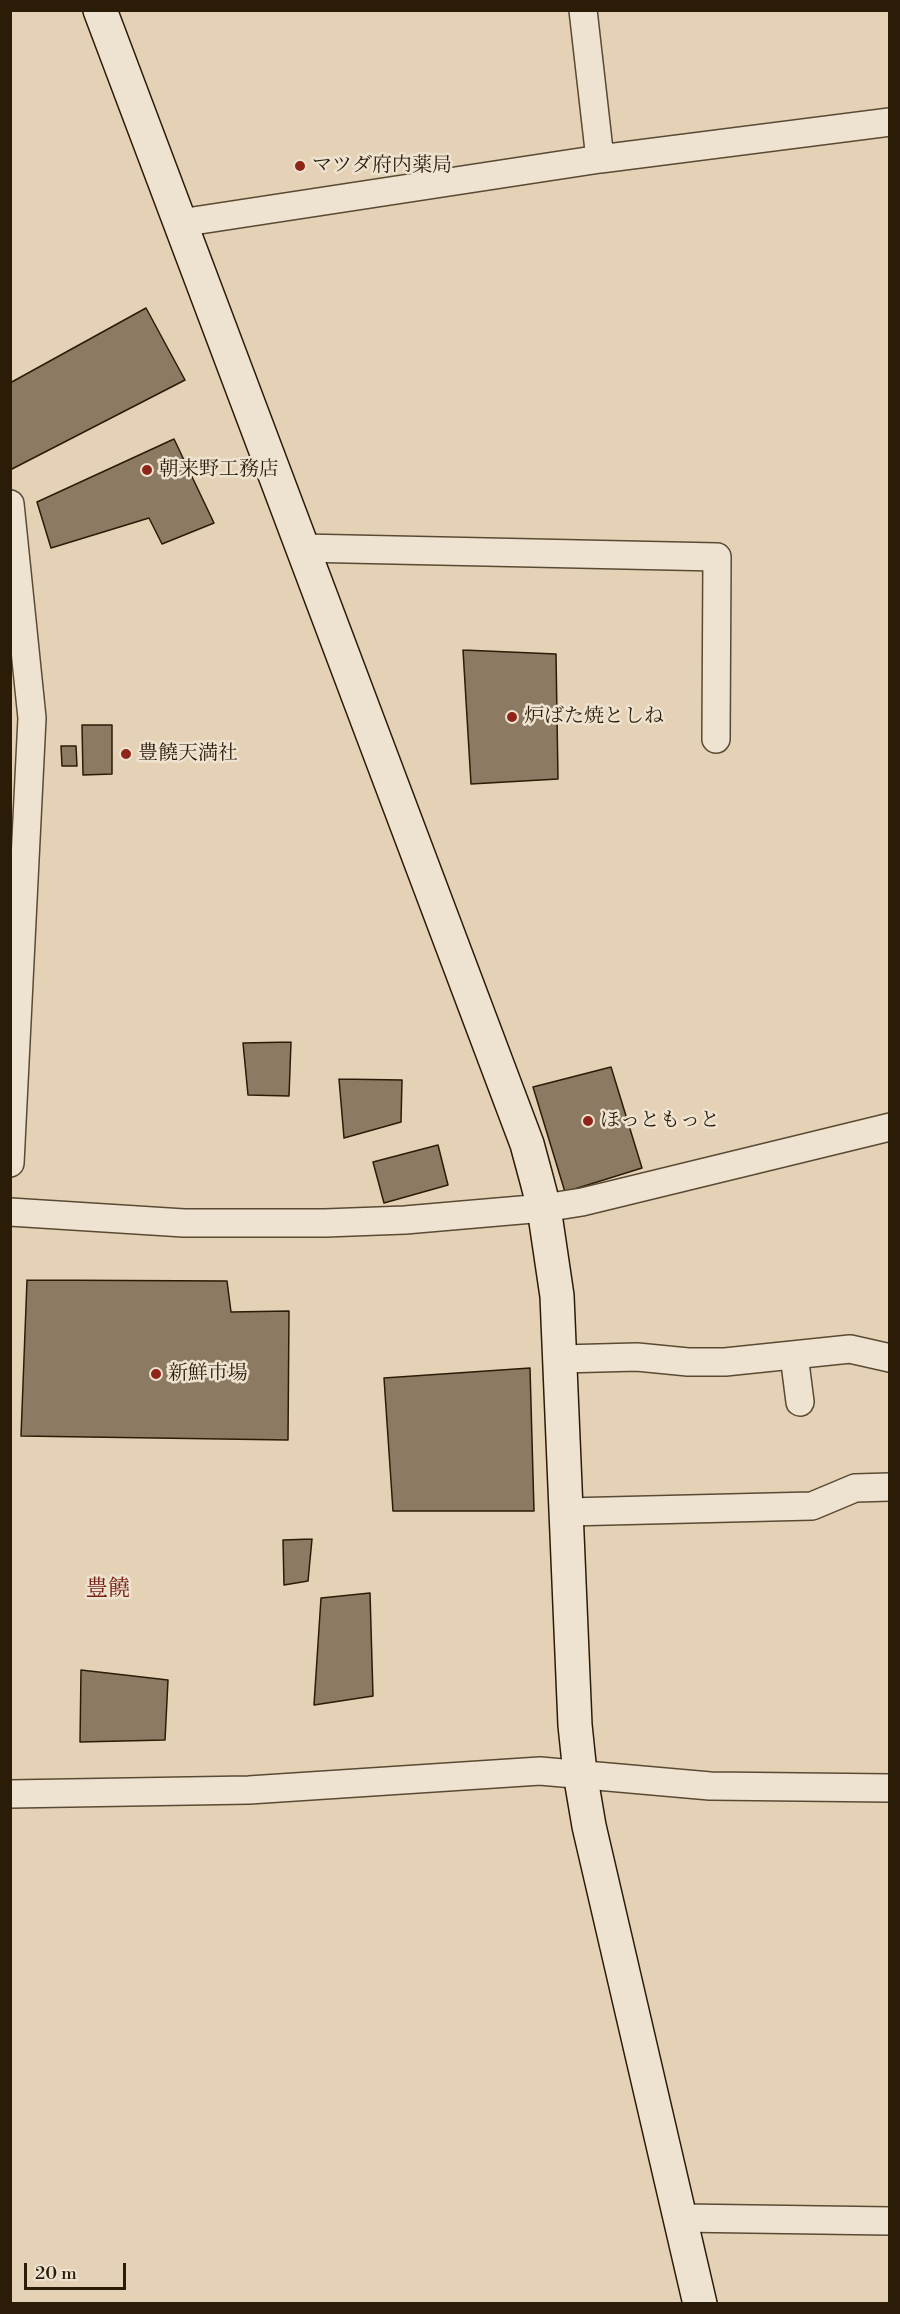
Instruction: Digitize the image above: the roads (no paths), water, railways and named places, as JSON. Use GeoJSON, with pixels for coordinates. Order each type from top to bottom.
{"type":"FeatureCollection","features":[{"type":"Feature","properties":{"kind":"street"},"geometry":{"type":"LineString","coordinates":[[100,10],[527,1144],[544,1208],[557,1296],[575,1725],[580,1773],[590,1826],[700,2304]]}},
{"type":"Feature","properties":{"kind":"street"},"geometry":{"type":"LineString","coordinates":[[583,10],[600,159]]}},
{"type":"Feature","properties":{"kind":"street"},"geometry":{"type":"LineString","coordinates":[[180,224],[600,159],[890,122]]}},
{"type":"Feature","properties":{"kind":"street"},"geometry":{"type":"LineString","coordinates":[[10,504],[32,718],[10,1163]]}},
{"type":"Feature","properties":{"kind":"street"},"geometry":{"type":"LineString","coordinates":[[302,548],[717,557],[716,739]]}},
{"type":"Feature","properties":{"kind":"street"},"geometry":{"type":"LineString","coordinates":[[10,1212],[184,1223],[324,1223],[405,1220],[544,1208],[582,1202],[890,1127]]}},
{"type":"Feature","properties":{"kind":"street"},"geometry":{"type":"LineString","coordinates":[[561,1359],[637,1357],[688,1362],[725,1362],[850,1349],[890,1358]]}},
{"type":"Feature","properties":{"kind":"street"},"geometry":{"type":"LineString","coordinates":[[794,1355],[800,1402]]}},
{"type":"Feature","properties":{"kind":"street"},"geometry":{"type":"LineString","coordinates":[[567,1512],[812,1506],[855,1488],[890,1487]]}},
{"type":"Feature","properties":{"kind":"street"},"geometry":{"type":"LineString","coordinates":[[10,1794],[249,1790],[540,1771],[710,1786],[890,1788]]}},
{"type":"Feature","properties":{"kind":"street"},"geometry":{"type":"LineString","coordinates":[[681,2218],[890,2221]]}},
{"type":"Feature","properties":{"kind":"place","name":"マツダ府内薬局"},"geometry":{"type":"Point","coordinates":[300,166]}},
{"type":"Feature","properties":{"kind":"place","name":"朝来野工務店"},"geometry":{"type":"Point","coordinates":[147,470]}},
{"type":"Feature","properties":{"kind":"place","name":"炉ばた焼としね"},"geometry":{"type":"Point","coordinates":[512,717]}},
{"type":"Feature","properties":{"kind":"place","name":"豊饒天満社"},"geometry":{"type":"Point","coordinates":[126,754]}},
{"type":"Feature","properties":{"kind":"place","name":"ほっともっと"},"geometry":{"type":"Point","coordinates":[588,1121]}},
{"type":"Feature","properties":{"kind":"place","name":"新鮮市場"},"geometry":{"type":"Point","coordinates":[156,1374]}},
{"type":"Feature","properties":{"kind":"district","name":"豊饒"},"geometry":{"type":"Point","coordinates":[108,1590]}}]}
